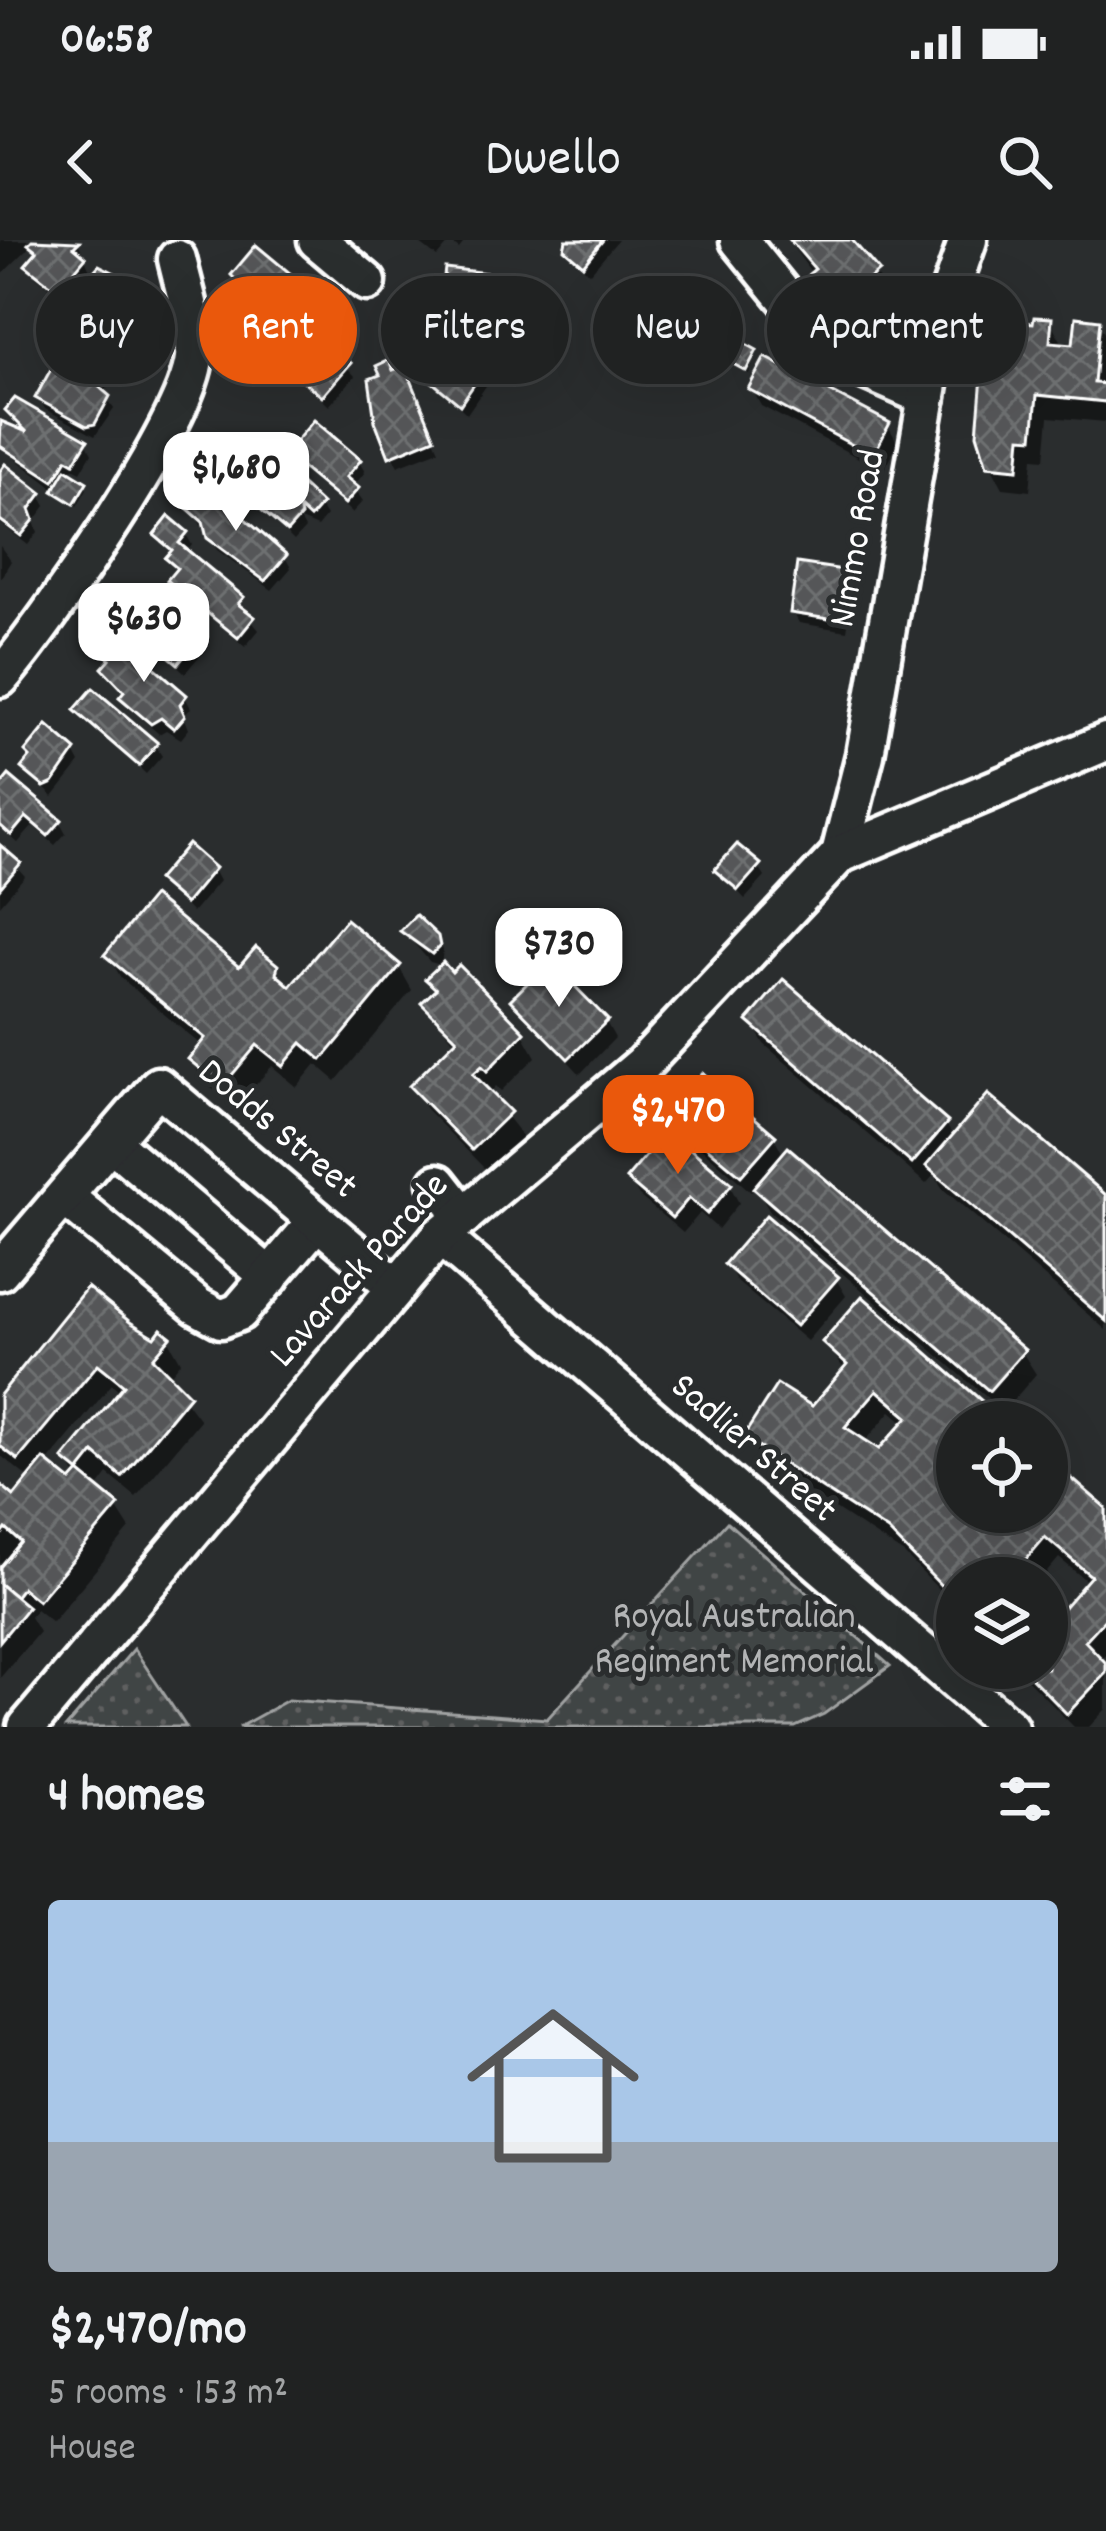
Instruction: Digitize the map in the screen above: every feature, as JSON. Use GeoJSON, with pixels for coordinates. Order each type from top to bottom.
{"type":"FeatureCollection","features":[{"type":"Feature","properties":{"kind":"street"},"geometry":{"type":"LineString","coordinates":[[317,240],[367,282]]}},
{"type":"Feature","properties":{"kind":"street"},"geometry":{"type":"LineString","coordinates":[[739,240],[833,356],[927,397]]}},
{"type":"Feature","properties":{"kind":"street","name":"Nimmo Road"},"geometry":{"type":"LineString","coordinates":[[839,854],[866,755],[940,320],[968,240]]}},
{"type":"Feature","properties":{"kind":"street"},"geometry":{"type":"LineString","coordinates":[[0,678],[46,622],[182,400],[194,349],[180,246]]}},
{"type":"Feature","properties":{"kind":"street","name":"Lavarack Parade"},"geometry":{"type":"LineString","coordinates":[[27,1727],[395,1287],[452,1226],[642,1065],[839,854],[1106,742]]}},
{"type":"Feature","properties":{"kind":"street","name":"Dodds Street"},"geometry":{"type":"LineString","coordinates":[[111,1142],[158,1085],[395,1287]]}},
{"type":"Feature","properties":{"kind":"street"},"geometry":{"type":"LineString","coordinates":[[0,1271],[111,1142],[270,1276]]}},
{"type":"Feature","properties":{"kind":"street","name":"Sadlier Street"},"geometry":{"type":"LineString","coordinates":[[438,1183],[452,1226],[1009,1727]]}},
{"type":"Feature","properties":{"kind":"street"},"geometry":{"type":"LineString","coordinates":[[64,1198],[197,1306],[221,1319],[239,1312],[317,1221]]}},
{"type":"Feature","properties":{"kind":"green space","name":"Royal Australian Regiment Memorial"},"geometry":{"type":"Polygon","coordinates":[[[727,1522],[890,1666],[824,1714],[795,1727],[239,1727],[288,1700],[547,1719],[727,1522]]]}},
{"type":"Feature","properties":{"kind":"green space"},"geometry":{"type":"Polygon","coordinates":[[[134,1649],[186,1727],[66,1727],[134,1649]]]}},
{"type":"Feature","properties":{"kind":"building"},"geometry":{"type":"Polygon","coordinates":[[[32,240],[79,242],[74,247],[86,257],[70,276],[39,276],[25,265],[37,251],[28,244],[32,240]]]}},
{"type":"Feature","properties":{"kind":"building"},"geometry":{"type":"Polygon","coordinates":[[[566,240],[603,240],[583,265],[564,249],[566,240]]]}},
{"type":"Feature","properties":{"kind":"building"},"geometry":{"type":"Polygon","coordinates":[[[790,240],[852,240],[879,271],[873,276],[811,276],[815,269],[790,240]]]}},
{"type":"Feature","properties":{"kind":"building"},"geometry":{"type":"Polygon","coordinates":[[[256,245],[293,276],[232,276],[256,245]]]}},
{"type":"Feature","properties":{"kind":"building"},"geometry":{"type":"Polygon","coordinates":[[[99,265],[117,276],[90,276],[99,265]]]}},
{"type":"Feature","properties":{"kind":"building"},"geometry":{"type":"Polygon","coordinates":[[[445,268],[513,276],[444,276],[445,268]]]}},
{"type":"Feature","properties":{"kind":"building"},"geometry":{"type":"Polygon","coordinates":[[[1034,317],[1052,318],[1050,342],[1073,344],[1076,317],[1100,320],[1094,383],[1106,384],[1106,402],[1037,395],[1033,438],[1021,437],[1018,469],[987,466],[977,434],[981,384],[1026,384],[1026,322],[1033,323],[1034,317]]]}},
{"type":"Feature","properties":{"kind":"building"},"geometry":{"type":"Polygon","coordinates":[[[743,342],[757,350],[743,369],[743,342]]]}},
{"type":"Feature","properties":{"kind":"building"},"geometry":{"type":"Polygon","coordinates":[[[765,357],[767,384],[816,384],[890,423],[873,456],[748,389],[765,357]]]}},
{"type":"Feature","properties":{"kind":"building"},"geometry":{"type":"Polygon","coordinates":[[[381,364],[381,384],[413,384],[435,438],[389,457],[375,421],[369,379],[380,375],[376,366],[381,364]]]}},
{"type":"Feature","properties":{"kind":"building"},"geometry":{"type":"Polygon","coordinates":[[[43,384],[98,384],[110,396],[95,424],[87,426],[35,398],[43,384]]]}},
{"type":"Feature","properties":{"kind":"building"},"geometry":{"type":"Polygon","coordinates":[[[307,384],[333,384],[322,397],[307,384]]]}},
{"type":"Feature","properties":{"kind":"building"},"geometry":{"type":"Polygon","coordinates":[[[435,384],[474,384],[460,405],[435,384]]]}},
{"type":"Feature","properties":{"kind":"building"},"geometry":{"type":"Polygon","coordinates":[[[15,398],[88,440],[74,463],[67,459],[54,481],[0,446],[1,421],[27,432],[5,410],[15,398]]]}},
{"type":"Feature","properties":{"kind":"building"},"geometry":{"type":"Polygon","coordinates":[[[314,420],[361,460],[346,477],[359,488],[345,504],[285,454],[314,420]]]}},
{"type":"Feature","properties":{"kind":"building"},"geometry":{"type":"Polygon","coordinates":[[[5,464],[42,493],[30,509],[34,520],[21,536],[0,520],[0,471],[5,464]]]}},
{"type":"Feature","properties":{"kind":"building"},"geometry":{"type":"Polygon","coordinates":[[[66,469],[87,482],[74,504],[53,491],[66,469]]]}},
{"type":"Feature","properties":{"kind":"building"},"geometry":{"type":"Polygon","coordinates":[[[287,471],[322,504],[310,518],[299,508],[301,516],[287,532],[252,502],[287,471]]]}},
{"type":"Feature","properties":{"kind":"building"},"geometry":{"type":"Polygon","coordinates":[[[206,485],[287,555],[265,581],[207,538],[203,522],[187,508],[206,485]]]}},
{"type":"Feature","properties":{"kind":"building"},"geometry":{"type":"Polygon","coordinates":[[[169,516],[188,532],[179,543],[244,597],[238,604],[255,617],[238,638],[167,580],[177,568],[165,558],[172,550],[154,535],[169,516]]]}},
{"type":"Feature","properties":{"kind":"building"},"geometry":{"type":"Polygon","coordinates":[[[797,563],[850,571],[842,621],[790,613],[797,563]]]}},
{"type":"Feature","properties":{"kind":"building"},"geometry":{"type":"Polygon","coordinates":[[[149,584],[205,632],[178,664],[129,623],[138,612],[134,601],[149,584]]]}},
{"type":"Feature","properties":{"kind":"building"},"geometry":{"type":"Polygon","coordinates":[[[118,636],[187,695],[180,704],[185,716],[174,729],[161,718],[151,724],[119,697],[124,691],[102,668],[110,659],[103,653],[118,636]]]}},
{"type":"Feature","properties":{"kind":"building"},"geometry":{"type":"Polygon","coordinates":[[[93,688],[158,743],[139,766],[74,710],[93,688]]]}},
{"type":"Feature","properties":{"kind":"building"},"geometry":{"type":"Polygon","coordinates":[[[47,725],[76,750],[53,783],[44,787],[21,768],[30,757],[25,752],[47,725]]]}},
{"type":"Feature","properties":{"kind":"building"},"geometry":{"type":"Polygon","coordinates":[[[9,775],[62,820],[48,836],[26,817],[11,835],[0,825],[0,786],[9,775]]]}},
{"type":"Feature","properties":{"kind":"building"},"geometry":{"type":"Polygon","coordinates":[[[188,844],[215,868],[185,904],[157,880],[188,844]]]}},
{"type":"Feature","properties":{"kind":"building"},"geometry":{"type":"Polygon","coordinates":[[[737,844],[761,864],[738,890],[714,870],[737,844]]]}},
{"type":"Feature","properties":{"kind":"building"},"geometry":{"type":"Polygon","coordinates":[[[0,845],[21,863],[0,888],[0,845]]]}},
{"type":"Feature","properties":{"kind":"building"},"geometry":{"type":"Polygon","coordinates":[[[153,896],[239,967],[256,947],[278,965],[276,974],[290,986],[346,919],[401,965],[322,1060],[302,1043],[283,1066],[257,1045],[222,1087],[188,1059],[205,1038],[104,955],[153,896]]]}},
{"type":"Feature","properties":{"kind":"building"},"geometry":{"type":"Polygon","coordinates":[[[416,915],[438,936],[440,946],[432,954],[400,931],[416,915]]]}},
{"type":"Feature","properties":{"kind":"building"},"geometry":{"type":"Polygon","coordinates":[[[550,961],[608,1020],[568,1059],[510,1000],[550,961]]]}},
{"type":"Feature","properties":{"kind":"building"},"geometry":{"type":"Polygon","coordinates":[[[443,962],[452,972],[459,965],[525,1032],[487,1071],[482,1066],[473,1074],[511,1112],[472,1150],[409,1086],[457,1039],[421,1003],[436,989],[425,979],[443,962]]]}},
{"type":"Feature","properties":{"kind":"building"},"geometry":{"type":"Polygon","coordinates":[[[783,979],[948,1122],[912,1164],[747,1021],[783,979]]]}},
{"type":"Feature","properties":{"kind":"building"},"geometry":{"type":"Polygon","coordinates":[[[703,1073],[776,1136],[741,1176],[668,1114],[703,1073]]]}},
{"type":"Feature","properties":{"kind":"building"},"geometry":{"type":"Polygon","coordinates":[[[988,1094],[1106,1195],[1106,1321],[926,1166],[988,1094]]]}},
{"type":"Feature","properties":{"kind":"building"},"geometry":{"type":"Polygon","coordinates":[[[668,1130],[732,1184],[707,1214],[689,1198],[672,1218],[626,1179],[668,1130]]]}},
{"type":"Feature","properties":{"kind":"building"},"geometry":{"type":"Polygon","coordinates":[[[788,1147],[1025,1350],[989,1391],[753,1188],[788,1147]]]}},
{"type":"Feature","properties":{"kind":"building"},"geometry":{"type":"Polygon","coordinates":[[[766,1215],[839,1277],[796,1326],[724,1264],[766,1215]]]}},
{"type":"Feature","properties":{"kind":"building"},"geometry":{"type":"Polygon","coordinates":[[[87,1287],[155,1337],[161,1329],[171,1337],[153,1358],[190,1395],[122,1477],[94,1453],[79,1472],[63,1459],[124,1385],[98,1364],[18,1460],[0,1446],[0,1395],[87,1287]]]}},
{"type":"Feature","properties":{"kind":"building"},"geometry":{"type":"Polygon","coordinates":[[[862,1296],[982,1401],[936,1401],[936,1533],[1068,1533],[1068,1475],[1106,1508],[1106,1618],[1085,1641],[1106,1663],[1106,1673],[1067,1714],[1043,1689],[1068,1689],[1068,1602],[1091,1576],[1045,1537],[1028,1557],[936,1557],[936,1580],[888,1531],[743,1437],[777,1384],[812,1406],[847,1365],[822,1342],[862,1296]],[[877,1390],[845,1427],[879,1449],[908,1417],[877,1390]]]}},
{"type":"Feature","properties":{"kind":"building"},"geometry":{"type":"Polygon","coordinates":[[[44,1459],[71,1481],[79,1472],[119,1505],[38,1601],[22,1588],[15,1597],[0,1584],[0,1567],[21,1542],[6,1529],[0,1537],[0,1484],[14,1496],[44,1459]]]}},
{"type":"Feature","properties":{"kind":"building"},"geometry":{"type":"Polygon","coordinates":[[[0,1584],[28,1607],[0,1641],[0,1584]]]}}]}
